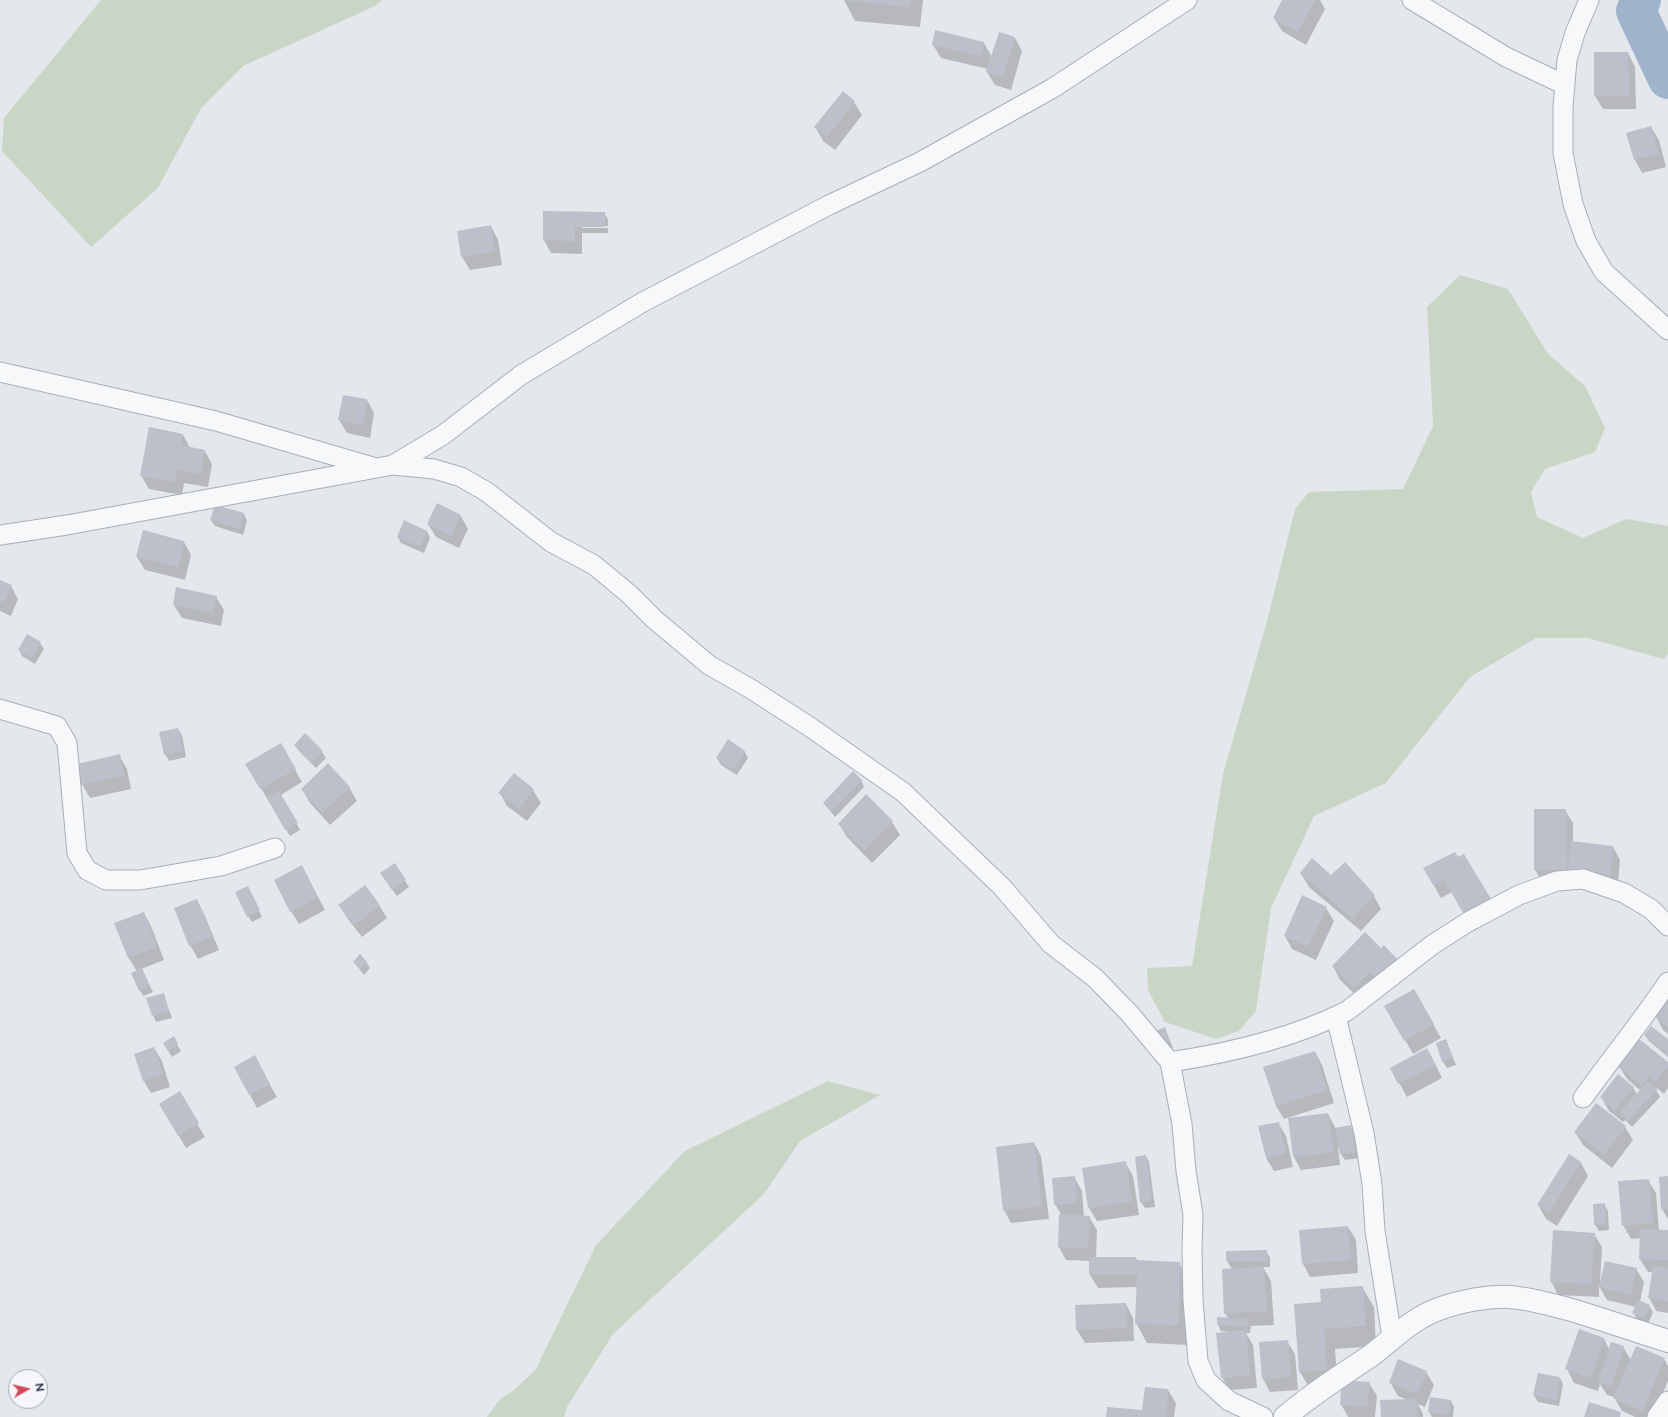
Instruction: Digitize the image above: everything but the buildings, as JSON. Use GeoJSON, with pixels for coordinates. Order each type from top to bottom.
{"type":"FeatureCollection","features":[{"type":"Feature","properties":{"kind":"street"},"geometry":{"type":"LineString","coordinates":[[0,535],[68,525],[384,466],[443,435],[521,375],[643,302],[829,204],[920,162],[1053,88],[1187,0]]}},
{"type":"Feature","properties":{"kind":"street"},"geometry":{"type":"LineString","coordinates":[[1412,0],[1506,57],[1565,85]]}},
{"type":"Feature","properties":{"kind":"street"},"geometry":{"type":"LineString","coordinates":[[1589,0],[1575,33],[1567,60],[1563,107],[1563,153],[1573,204],[1586,241],[1604,272],[1668,330]]}},
{"type":"Feature","properties":{"kind":"street"},"geometry":{"type":"LineString","coordinates":[[0,372],[216,420],[384,466],[434,469],[461,477],[486,492],[551,542],[594,565],[629,594],[660,624],[709,665],[810,726],[903,792],[1002,887],[1051,944],[1100,983],[1130,1014],[1170,1062],[1182,1124],[1186,1171],[1193,1215],[1193,1300],[1198,1361],[1206,1380],[1228,1401],[1263,1417]]}},
{"type":"Feature","properties":{"kind":"street"},"geometry":{"type":"LineString","coordinates":[[0,709],[57,726],[67,743],[77,853],[86,870],[106,880],[140,880],[222,866],[275,848]]}},
{"type":"Feature","properties":{"kind":"street"},"geometry":{"type":"LineString","coordinates":[[1170,1062],[1211,1056],[1276,1039],[1311,1027],[1347,1011],[1432,945],[1468,922],[1519,895],[1557,881],[1583,879],[1624,893],[1651,909],[1668,926]]}},
{"type":"Feature","properties":{"kind":"street"},"geometry":{"type":"LineString","coordinates":[[1583,1098],[1642,1020],[1668,982]]}},
{"type":"Feature","properties":{"kind":"street"},"geometry":{"type":"LineString","coordinates":[[1336,1016],[1364,1133],[1372,1184],[1376,1231],[1392,1337]]}},
{"type":"Feature","properties":{"kind":"street"},"geometry":{"type":"LineString","coordinates":[[1285,1417],[1370,1355],[1392,1337],[1438,1309],[1483,1298],[1510,1297],[1553,1305],[1668,1341]]}},
{"type":"Feature","properties":{"kind":"street"},"geometry":{"type":"LineString","coordinates":[[1657,1417],[1668,1401]]}},
{"type":"Feature","properties":{"kind":"green space"},"geometry":{"type":"Polygon","coordinates":[[[101,0],[382,0],[375,6],[243,66],[201,108],[158,188],[91,247],[2,151],[4,118],[101,0]]]}},
{"type":"Feature","properties":{"kind":"green space"},"geometry":{"type":"Polygon","coordinates":[[[1460,275],[1508,289],[1548,354],[1585,386],[1605,428],[1595,452],[1545,469],[1531,492],[1537,517],[1583,538],[1626,519],[1668,526],[1668,654],[1663,659],[1588,638],[1536,638],[1470,677],[1386,783],[1314,816],[1271,908],[1256,1011],[1239,1031],[1216,1039],[1165,1022],[1148,990],[1147,968],[1192,966],[1223,774],[1266,625],[1295,509],[1309,492],[1403,489],[1433,426],[1427,307],[1460,275]]]}},
{"type":"Feature","properties":{"kind":"green space"},"geometry":{"type":"Polygon","coordinates":[[[828,1081],[880,1095],[800,1141],[764,1194],[613,1334],[567,1407],[564,1417],[487,1417],[501,1398],[513,1391],[536,1369],[596,1245],[685,1151],[828,1081]]]}},
{"type":"Feature","properties":{"kind":"waterway"},"geometry":{"type":"LineString","coordinates":[[1641,0],[1636,11],[1668,79]]}}]}
